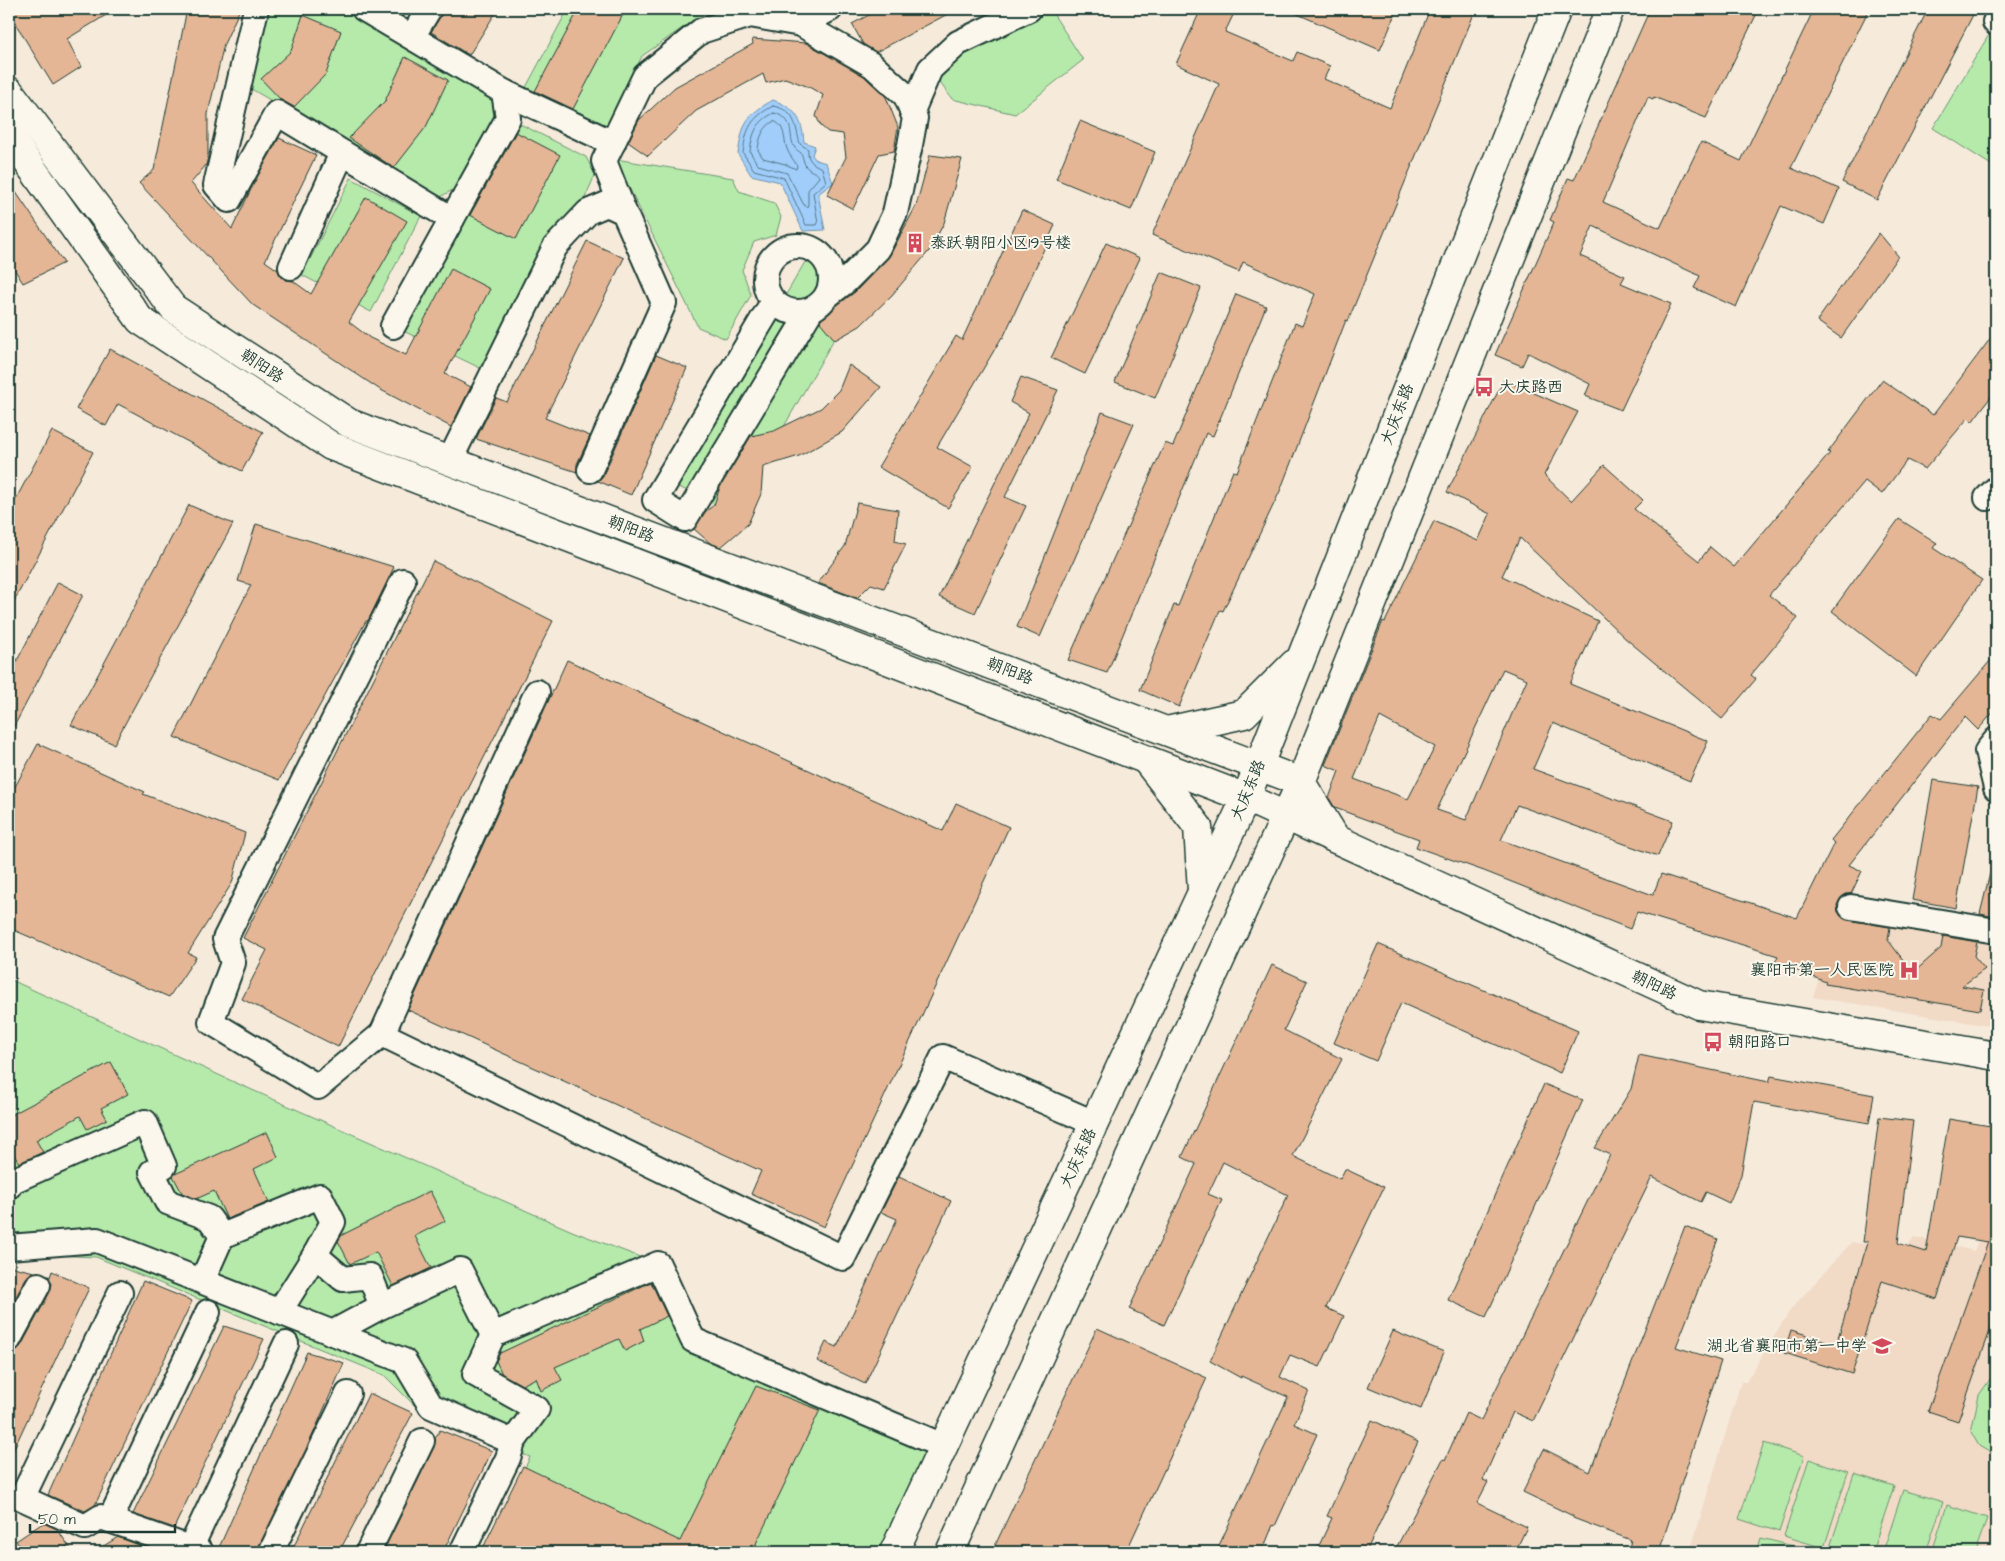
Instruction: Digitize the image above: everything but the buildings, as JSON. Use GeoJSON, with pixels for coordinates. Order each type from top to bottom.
{"type":"FeatureCollection","features":[{"type":"Feature","properties":{"kind":"main road","name":"大庆东路"},"geometry":{"type":"LineString","coordinates":[[894,1552],[1246,798],[1557,9]]}},
{"type":"Feature","properties":{"kind":"main road"},"geometry":{"type":"LineString","coordinates":[[950,1552],[1301,782],[1610,9]]}},
{"type":"Feature","properties":{"kind":"main road","name":"朝阳路"},"geometry":{"type":"LineString","coordinates":[[9,91],[173,308],[349,422],[1301,782]]}},
{"type":"Feature","properties":{"kind":"main road","name":"朝阳路"},"geometry":{"type":"LineString","coordinates":[[9,136],[140,320],[331,446],[1246,798],[1699,1005],[1996,1056]]}},
{"type":"Feature","properties":{"kind":"main road"},"geometry":{"type":"LineString","coordinates":[[1167,731],[1244,714],[1302,656]]}},
{"type":"Feature","properties":{"kind":"main road"},"geometry":{"type":"LineString","coordinates":[[1146,760],[1198,827],[1202,893]]}},
{"type":"Feature","properties":{"kind":"main road"},"geometry":{"type":"LineString","coordinates":[[1301,782],[1336,839]]}},
{"type":"Feature","properties":{"kind":"street"},"geometry":{"type":"LineString","coordinates":[[256,9],[216,185],[229,200],[278,113],[452,219]]}},
{"type":"Feature","properties":{"kind":"street"},"geometry":{"type":"LineString","coordinates":[[364,9],[504,92],[613,143]]}},
{"type":"Feature","properties":{"kind":"street"},"geometry":{"type":"LineString","coordinates":[[412,37],[430,9]]}},
{"type":"Feature","properties":{"kind":"street"},"geometry":{"type":"LineString","coordinates":[[801,24],[828,9]]}},
{"type":"Feature","properties":{"kind":"street"},"geometry":{"type":"LineString","coordinates":[[912,111],[930,70],[958,43],[1029,9]]}},
{"type":"Feature","properties":{"kind":"street"},"geometry":{"type":"LineString","coordinates":[[590,470],[664,303],[604,161],[645,76],[701,31],[750,15],[801,24],[872,65],[906,96],[915,118],[895,213],[878,249],[846,281],[820,302],[793,312],[782,309],[773,302],[767,292],[765,282],[766,270],[774,256],[789,247],[811,248],[828,262],[832,273],[832,284],[820,302],[685,519],[655,500],[773,302]]}},
{"type":"Feature","properties":{"kind":"street"},"geometry":{"type":"LineString","coordinates":[[392,326],[508,118],[504,92]]}},
{"type":"Feature","properties":{"kind":"street"},"geometry":{"type":"LineString","coordinates":[[291,267],[342,152]]}},
{"type":"Feature","properties":{"kind":"street"},"geometry":{"type":"LineString","coordinates":[[450,460],[555,247],[588,212],[607,204],[624,212]]}},
{"type":"Feature","properties":{"kind":"street"},"geometry":{"type":"LineString","coordinates":[[403,581],[225,939],[233,963],[211,1022],[318,1087],[382,1034],[537,692]]}},
{"type":"Feature","properties":{"kind":"street"},"geometry":{"type":"LineString","coordinates":[[1996,740],[1987,751],[1996,788]]}},
{"type":"Feature","properties":{"kind":"street"},"geometry":{"type":"LineString","coordinates":[[1851,908],[1996,931]]}},
{"type":"Feature","properties":{"kind":"street"},"geometry":{"type":"LineString","coordinates":[[382,1034],[843,1258],[943,1057],[1094,1123]]}},
{"type":"Feature","properties":{"kind":"street"},"geometry":{"type":"LineString","coordinates":[[9,1186],[10,1182],[145,1122],[164,1166],[152,1172],[167,1202],[209,1218],[222,1236]]}},
{"type":"Feature","properties":{"kind":"street"},"geometry":{"type":"LineString","coordinates":[[202,1281],[222,1236],[320,1196],[333,1222],[315,1255],[279,1312]]}},
{"type":"Feature","properties":{"kind":"street"},"geometry":{"type":"LineString","coordinates":[[9,1247],[97,1240],[404,1361],[431,1406],[513,1442]]}},
{"type":"Feature","properties":{"kind":"street"},"geometry":{"type":"LineString","coordinates":[[315,1255],[343,1279],[370,1276],[382,1306]]}},
{"type":"Feature","properties":{"kind":"street"},"geometry":{"type":"LineString","coordinates":[[462,1552],[508,1458],[513,1442],[537,1409],[475,1374],[493,1335],[658,1264],[693,1340],[943,1446]]}},
{"type":"Feature","properties":{"kind":"street"},"geometry":{"type":"LineString","coordinates":[[332,1333],[382,1306],[460,1270],[493,1335]]}},
{"type":"Feature","properties":{"kind":"street"},"geometry":{"type":"LineString","coordinates":[[9,1339],[38,1285]]}},
{"type":"Feature","properties":{"kind":"street"},"geometry":{"type":"LineString","coordinates":[[120,1293],[16,1495],[86,1527],[102,1517],[192,1551],[286,1344]]}},
{"type":"Feature","properties":{"kind":"street"},"geometry":{"type":"LineString","coordinates":[[110,1520],[208,1312]]}},
{"type":"Feature","properties":{"kind":"street"},"geometry":{"type":"LineString","coordinates":[[272,1552],[348,1394]]}},
{"type":"Feature","properties":{"kind":"street"},"geometry":{"type":"LineString","coordinates":[[368,1552],[422,1441]]}},
{"type":"Feature","properties":{"kind":"shaded area","name":"襄阳市第一人民医院"},"geometry":{"type":"Polygon","coordinates":[[[1854,900],[1996,925],[1996,1027],[1813,997],[1831,943],[1854,900]]]}},
{"type":"Feature","properties":{"kind":"shaded area","name":"湖北省襄阳市第一中学"},"geometry":{"type":"Polygon","coordinates":[[[1996,1193],[1996,1552],[1690,1552],[1741,1382],[1746,1382],[1791,1309],[1852,1242],[1904,1251],[1914,1237],[1974,1251],[1996,1193]]]}},
{"type":"Feature","properties":{"kind":"green space"},"geometry":{"type":"Polygon","coordinates":[[[269,9],[342,9],[500,103],[499,115],[454,189],[437,199],[248,87],[269,9]]]}},
{"type":"Feature","properties":{"kind":"green space"},"geometry":{"type":"Polygon","coordinates":[[[568,9],[718,9],[691,22],[642,56],[600,144],[516,106],[568,9]]]}},
{"type":"Feature","properties":{"kind":"green space"},"geometry":{"type":"Polygon","coordinates":[[[1029,9],[1050,9],[1083,60],[1015,114],[952,99],[930,69],[1029,9]]]}},
{"type":"Feature","properties":{"kind":"green space"},"geometry":{"type":"Polygon","coordinates":[[[1996,23],[1996,168],[1933,128],[1996,23]]]}},
{"type":"Feature","properties":{"kind":"green space"},"geometry":{"type":"Polygon","coordinates":[[[508,118],[586,157],[595,175],[580,209],[551,240],[480,368],[393,326],[508,118]]]}},
{"type":"Feature","properties":{"kind":"green space"},"geometry":{"type":"Polygon","coordinates":[[[615,159],[733,178],[739,191],[774,203],[781,217],[776,235],[754,242],[742,270],[751,295],[726,339],[698,327],[615,159]]]}},
{"type":"Feature","properties":{"kind":"green space"},"geometry":{"type":"Polygon","coordinates":[[[351,178],[421,216],[371,312],[302,275],[351,178]]]}},
{"type":"Feature","properties":{"kind":"green space"},"geometry":{"type":"Polygon","coordinates":[[[812,250],[870,276],[734,514],[675,485],[812,250]]]}},
{"type":"Feature","properties":{"kind":"green space"},"geometry":{"type":"Polygon","coordinates":[[[9,979],[234,1082],[572,1231],[658,1264],[694,1340],[943,1446],[894,1552],[486,1552],[530,1457],[428,1419],[384,1375],[96,1257],[9,1253],[9,979]]]}},
{"type":"Feature","properties":{"kind":"green space"},"geometry":{"type":"Polygon","coordinates":[[[1991,1378],[1996,1378],[1996,1456],[1979,1446],[1971,1432],[1979,1395],[1991,1378]]]}},
{"type":"Feature","properties":{"kind":"green space"},"geometry":{"type":"Polygon","coordinates":[[[1764,1443],[1804,1456],[1779,1532],[1739,1519],[1764,1443]]]}},
{"type":"Feature","properties":{"kind":"green space"},"geometry":{"type":"Polygon","coordinates":[[[1809,1459],[1848,1472],[1824,1548],[1784,1536],[1809,1459]]]}},
{"type":"Feature","properties":{"kind":"green space"},"geometry":{"type":"Polygon","coordinates":[[[1854,1474],[1894,1486],[1872,1552],[1837,1552],[1829,1550],[1854,1474]]]}},
{"type":"Feature","properties":{"kind":"green space"},"geometry":{"type":"Polygon","coordinates":[[[1903,1490],[1943,1502],[1926,1552],[1883,1552],[1903,1490]]]}},
{"type":"Feature","properties":{"kind":"green space"},"geometry":{"type":"Polygon","coordinates":[[[1947,1505],[1987,1518],[1975,1552],[1932,1552],[1947,1505]]]}},
{"type":"Feature","properties":{"kind":"green space"},"geometry":{"type":"Polygon","coordinates":[[[1761,1538],[1797,1547],[1795,1552],[1757,1552],[1761,1538]]]}},
{"type":"Feature","properties":{"kind":"water"},"geometry":{"type":"Polygon","coordinates":[[[773,100],[781,103],[796,115],[802,127],[804,142],[815,146],[812,155],[816,160],[826,163],[833,183],[818,194],[825,230],[803,231],[780,182],[751,175],[738,154],[747,121],[756,111],[773,100]]]}},
{"type":"Feature","properties":{"kind":"place","name":"泰跃·朝阳小区19号楼"},"geometry":{"type":"Point","coordinates":[915,243]}},
{"type":"Feature","properties":{"kind":"place","name":"大庆路西"},"geometry":{"type":"Point","coordinates":[1484,387]}},
{"type":"Feature","properties":{"kind":"place","name":"襄阳市第一人民医院"},"geometry":{"type":"Point","coordinates":[1909,970]}},
{"type":"Feature","properties":{"kind":"place","name":"朝阳路口"},"geometry":{"type":"Point","coordinates":[1713,1042]}},
{"type":"Feature","properties":{"kind":"place","name":"湖北省襄阳市第一中学"},"geometry":{"type":"Point","coordinates":[1882,1346]}}]}
